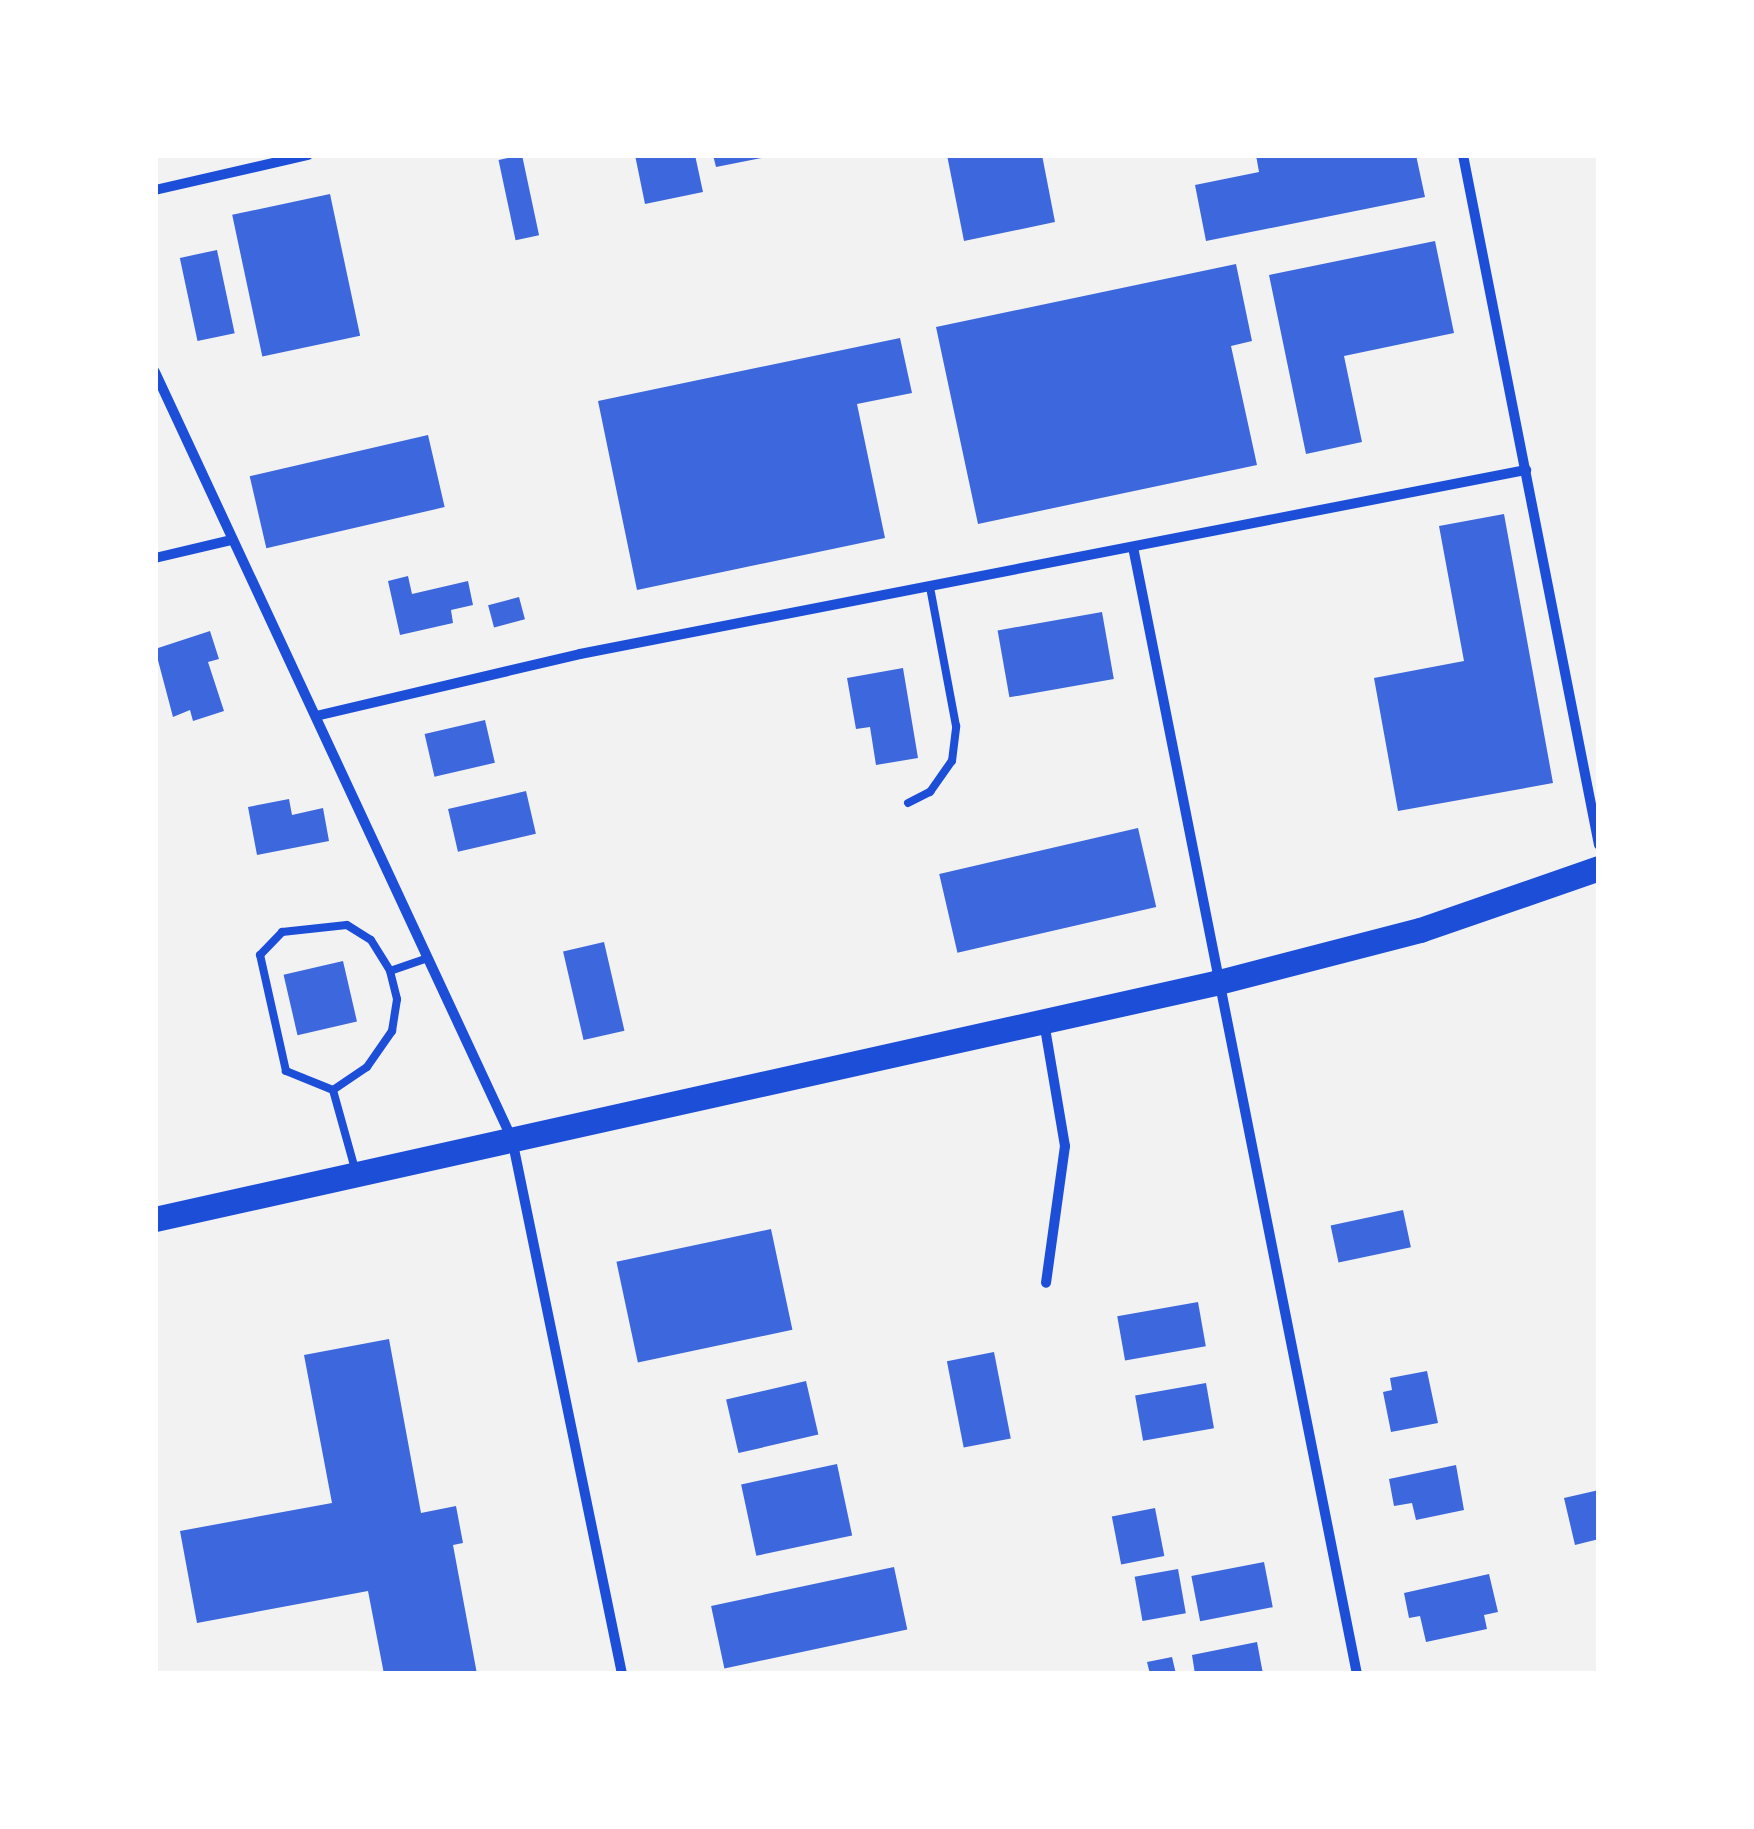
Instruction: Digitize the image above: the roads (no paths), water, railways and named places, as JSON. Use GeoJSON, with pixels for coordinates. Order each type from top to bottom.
{"type":"FeatureCollection","features":[{"type":"Feature","properties":{"kind":"main road"},"geometry":{"type":"LineString","coordinates":[[155,1218],[1216,983],[1420,930],[1599,868]]}},
{"type":"Feature","properties":{"kind":"street"},"geometry":{"type":"LineString","coordinates":[[155,190],[308,155]]}},
{"type":"Feature","properties":{"kind":"street"},"geometry":{"type":"LineString","coordinates":[[1463,155],[1599,844]]}},
{"type":"Feature","properties":{"kind":"street"},"geometry":{"type":"LineString","coordinates":[[155,372],[512,1139],[622,1674]]}},
{"type":"Feature","properties":{"kind":"street"},"geometry":{"type":"LineString","coordinates":[[316,716],[580,654],[1526,470]]}},
{"type":"Feature","properties":{"kind":"street"},"geometry":{"type":"LineString","coordinates":[[155,558],[232,540]]}},
{"type":"Feature","properties":{"kind":"street"},"geometry":{"type":"LineString","coordinates":[[1132,547],[1216,983],[1358,1674]]}},
{"type":"Feature","properties":{"kind":"street"},"geometry":{"type":"LineString","coordinates":[[1044,1019],[1065,1146],[1046,1283]]}},
{"type":"Feature","properties":{"kind":"lane"},"geometry":{"type":"LineString","coordinates":[[908,803],[930,792],[952,761],[956,726],[930,587]]}},
{"type":"Feature","properties":{"kind":"lane"},"geometry":{"type":"LineString","coordinates":[[348,925],[371,940],[390,971],[397,999],[392,1032],[366,1067],[333,1090],[286,1071],[260,955],[282,932],[348,925]]}},
{"type":"Feature","properties":{"kind":"lane"},"geometry":{"type":"LineString","coordinates":[[390,971],[428,958]]}},
{"type":"Feature","properties":{"kind":"lane"},"geometry":{"type":"LineString","coordinates":[[333,1090],[356,1174]]}}]}
